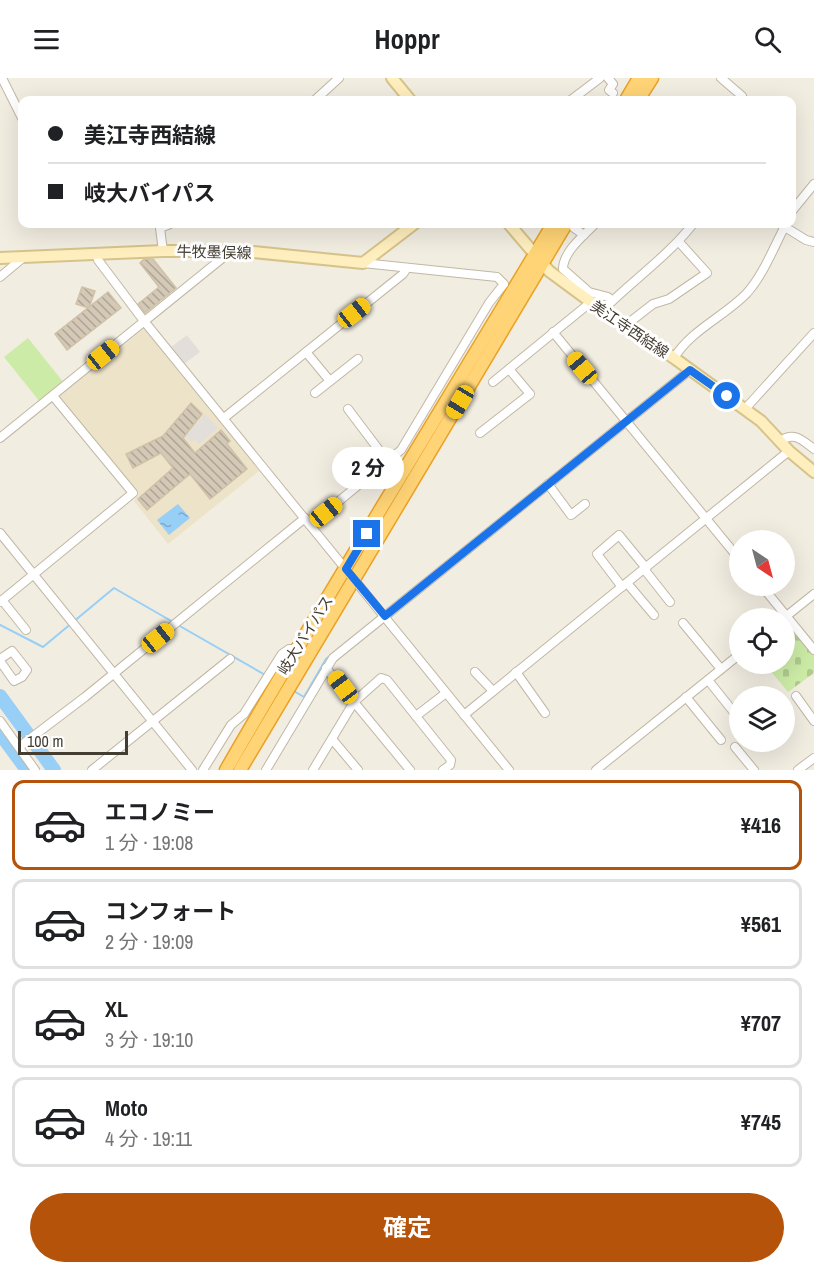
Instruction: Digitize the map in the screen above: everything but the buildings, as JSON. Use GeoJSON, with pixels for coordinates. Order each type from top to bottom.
{"type":"FeatureCollection","features":[{"type":"Feature","properties":{"kind":"highway"},"geometry":{"type":"LineString","coordinates":[[628,96],[639,78]]}},
{"type":"Feature","properties":{"kind":"highway"},"geometry":{"type":"LineString","coordinates":[[641,96],[652,78]]}},
{"type":"Feature","properties":{"kind":"highway","name":"岐大バイパス"},"geometry":{"type":"LineString","coordinates":[[240,770],[550,228]]}},
{"type":"Feature","properties":{"kind":"highway","name":"岐大バイパス"},"geometry":{"type":"LineString","coordinates":[[226,770],[296,650],[350,574],[564,228]]}},
{"type":"Feature","properties":{"kind":"main road"},"geometry":{"type":"LineString","coordinates":[[392,78],[408,96]]}},
{"type":"Feature","properties":{"kind":"main road"},"geometry":{"type":"LineString","coordinates":[[363,263],[409,228]]}},
{"type":"Feature","properties":{"kind":"main road","name":"美江寺西結線"},"geometry":{"type":"LineString","coordinates":[[512,228],[549,271],[761,421],[789,451],[814,472]]}},
{"type":"Feature","properties":{"kind":"main road","name":"牛牧墨俣線"},"geometry":{"type":"LineString","coordinates":[[0,258],[163,251],[227,251],[363,263]]}},
{"type":"Feature","properties":{"kind":"street"},"geometry":{"type":"LineString","coordinates":[[2,78],[18,110]]}},
{"type":"Feature","properties":{"kind":"street"},"geometry":{"type":"LineString","coordinates":[[319,96],[339,78]]}},
{"type":"Feature","properties":{"kind":"street"},"geometry":{"type":"LineString","coordinates":[[577,96],[600,78]]}},
{"type":"Feature","properties":{"kind":"street"},"geometry":{"type":"LineString","coordinates":[[608,78],[613,84],[609,90],[613,93]]}},
{"type":"Feature","properties":{"kind":"street"},"geometry":{"type":"LineString","coordinates":[[721,78],[742,96]]}},
{"type":"Feature","properties":{"kind":"street"},"geometry":{"type":"LineString","coordinates":[[796,206],[814,184]]}},
{"type":"Feature","properties":{"kind":"street"},"geometry":{"type":"LineString","coordinates":[[160,228],[163,251]]}},
{"type":"Feature","properties":{"kind":"street"},"geometry":{"type":"LineString","coordinates":[[574,228],[584,235]]}},
{"type":"Feature","properties":{"kind":"street"},"geometry":{"type":"LineString","coordinates":[[591,228],[568,255],[563,269],[589,292],[608,297],[612,301]]}},
{"type":"Feature","properties":{"kind":"street"},"geometry":{"type":"LineString","coordinates":[[603,310],[679,242],[690,228]]}},
{"type":"Feature","properties":{"kind":"street"},"geometry":{"type":"LineString","coordinates":[[674,358],[678,350],[707,324],[747,293],[767,262],[781,228]]}},
{"type":"Feature","properties":{"kind":"street"},"geometry":{"type":"LineString","coordinates":[[788,228],[814,242]]}},
{"type":"Feature","properties":{"kind":"street"},"geometry":{"type":"LineString","coordinates":[[626,325],[653,304],[669,299],[707,273],[679,242]]}},
{"type":"Feature","properties":{"kind":"street"},"geometry":{"type":"LineString","coordinates":[[0,438],[225,256],[227,251]]}},
{"type":"Feature","properties":{"kind":"street"},"geometry":{"type":"LineString","coordinates":[[97,254],[98,260],[144,321],[385,616],[506,769]]}},
{"type":"Feature","properties":{"kind":"street"},"geometry":{"type":"LineString","coordinates":[[0,277],[26,256]]}},
{"type":"Feature","properties":{"kind":"street"},"geometry":{"type":"LineString","coordinates":[[19,747],[401,450],[489,303],[504,284],[497,277],[363,263]]}},
{"type":"Feature","properties":{"kind":"street"},"geometry":{"type":"LineString","coordinates":[[224,418],[403,274],[407,268]]}},
{"type":"Feature","properties":{"kind":"street"},"geometry":{"type":"LineString","coordinates":[[493,382],[591,302]]}},
{"type":"Feature","properties":{"kind":"street"},"geometry":{"type":"LineString","coordinates":[[553,332],[729,547]]}},
{"type":"Feature","properties":{"kind":"street"},"geometry":{"type":"LineString","coordinates":[[745,409],[814,333]]}},
{"type":"Feature","properties":{"kind":"street"},"geometry":{"type":"LineString","coordinates":[[306,352],[330,381]]}},
{"type":"Feature","properties":{"kind":"street"},"geometry":{"type":"LineString","coordinates":[[315,393],[358,359]]}},
{"type":"Feature","properties":{"kind":"street"},"geometry":{"type":"LineString","coordinates":[[480,433],[530,394],[509,369]]}},
{"type":"Feature","properties":{"kind":"street"},"geometry":{"type":"LineString","coordinates":[[266,770],[333,658],[690,370]]}},
{"type":"Feature","properties":{"kind":"street"},"geometry":{"type":"LineString","coordinates":[[26,630],[2,599],[133,493],[53,396]]}},
{"type":"Feature","properties":{"kind":"street"},"geometry":{"type":"LineString","coordinates":[[350,410],[388,462]]}},
{"type":"Feature","properties":{"kind":"street"},"geometry":{"type":"LineString","coordinates":[[780,441],[787,436],[795,436],[814,449]]}},
{"type":"Feature","properties":{"kind":"street"},"geometry":{"type":"LineString","coordinates":[[464,715],[789,451]]}},
{"type":"Feature","properties":{"kind":"street"},"geometry":{"type":"LineString","coordinates":[[548,484],[571,515],[585,504]]}},
{"type":"Feature","properties":{"kind":"street"},"geometry":{"type":"LineString","coordinates":[[0,533],[192,770]]}},
{"type":"Feature","properties":{"kind":"street"},"geometry":{"type":"LineString","coordinates":[[654,615],[597,554],[619,536],[670,602]]}},
{"type":"Feature","properties":{"kind":"street"},"geometry":{"type":"LineString","coordinates":[[795,609],[814,594]]}},
{"type":"Feature","properties":{"kind":"street"},"geometry":{"type":"LineString","coordinates":[[769,596],[778,608]]}},
{"type":"Feature","properties":{"kind":"street"},"geometry":{"type":"LineString","coordinates":[[683,623],[721,669]]}},
{"type":"Feature","properties":{"kind":"street"},"geometry":{"type":"LineString","coordinates":[[795,628],[814,650]]}},
{"type":"Feature","properties":{"kind":"street"},"geometry":{"type":"LineString","coordinates":[[203,770],[231,725],[244,714],[282,654],[289,649],[296,650]]}},
{"type":"Feature","properties":{"kind":"street"},"geometry":{"type":"LineString","coordinates":[[92,770],[230,659]]}},
{"type":"Feature","properties":{"kind":"street"},"geometry":{"type":"LineString","coordinates":[[596,770],[729,663]]}},
{"type":"Feature","properties":{"kind":"street"},"geometry":{"type":"LineString","coordinates":[[326,668],[410,770]]}},
{"type":"Feature","properties":{"kind":"street"},"geometry":{"type":"LineString","coordinates":[[475,672],[493,691]]}},
{"type":"Feature","properties":{"kind":"street"},"geometry":{"type":"LineString","coordinates":[[516,672],[545,712]]}},
{"type":"Feature","properties":{"kind":"street"},"geometry":{"type":"LineString","coordinates":[[313,770],[354,702],[381,678],[387,680],[451,760],[450,765],[443,770]]}},
{"type":"Feature","properties":{"kind":"street"},"geometry":{"type":"LineString","coordinates":[[708,680],[729,706]]}},
{"type":"Feature","properties":{"kind":"street"},"geometry":{"type":"LineString","coordinates":[[416,716],[446,693]]}},
{"type":"Feature","properties":{"kind":"street"},"geometry":{"type":"LineString","coordinates":[[796,696],[814,721]]}},
{"type":"Feature","properties":{"kind":"street"},"geometry":{"type":"LineString","coordinates":[[686,697],[721,740]]}},
{"type":"Feature","properties":{"kind":"street"},"geometry":{"type":"LineString","coordinates":[[0,721],[35,770]]}},
{"type":"Feature","properties":{"kind":"street"},"geometry":{"type":"LineString","coordinates":[[332,739],[358,770]]}},
{"type":"Feature","properties":{"kind":"street"},"geometry":{"type":"LineString","coordinates":[[739,752],[754,770]]}},
{"type":"Feature","properties":{"kind":"street"},"geometry":{"type":"LineString","coordinates":[[798,770],[814,758]]}},
{"type":"Feature","properties":{"kind":"shaded area"},"geometry":{"type":"Polygon","coordinates":[[[144,329],[259,471],[168,544],[134,501],[138,494],[59,397],[144,329]]]}},
{"type":"Feature","properties":{"kind":"shaded area"},"geometry":{"type":"Polygon","coordinates":[[[187,335],[200,352],[184,364],[171,347],[187,335]]]}},
{"type":"Feature","properties":{"kind":"shaded area"},"geometry":{"type":"Polygon","coordinates":[[[205,414],[218,428],[199,444],[195,439],[192,442],[185,437],[205,414]]]}},
{"type":"Feature","properties":{"kind":"green space"},"geometry":{"type":"Polygon","coordinates":[[[28,338],[64,383],[40,402],[4,357],[28,338]]]}},
{"type":"Feature","properties":{"kind":"green space"},"geometry":{"type":"Polygon","coordinates":[[[795,629],[814,652],[814,673],[795,687],[783,686],[773,674],[795,674],[795,629]]]}},
{"type":"Feature","properties":{"kind":"water"},"geometry":{"type":"Polygon","coordinates":[[[178,504],[190,518],[169,535],[157,520],[178,504]]]}},
{"type":"Feature","properties":{"kind":"waterway"},"geometry":{"type":"LineString","coordinates":[[0,625],[43,647],[114,588],[173,622]]}},
{"type":"Feature","properties":{"kind":"waterway"},"geometry":{"type":"LineString","coordinates":[[178,625],[274,680]]}},
{"type":"Feature","properties":{"kind":"waterway"},"geometry":{"type":"LineString","coordinates":[[292,690],[304,697],[326,659],[331,655]]}},
{"type":"Feature","properties":{"kind":"waterway"},"geometry":{"type":"LineString","coordinates":[[0,696],[54,770]]}},
{"type":"Feature","properties":{"kind":"waterway"},"geometry":{"type":"LineString","coordinates":[[0,733],[27,770]]}},
{"type":"Feature","properties":{"kind":"route"},"geometry":{"type":"LineString","coordinates":[[367,534],[346,569],[385,616],[690,370],[727,396]]}}]}
